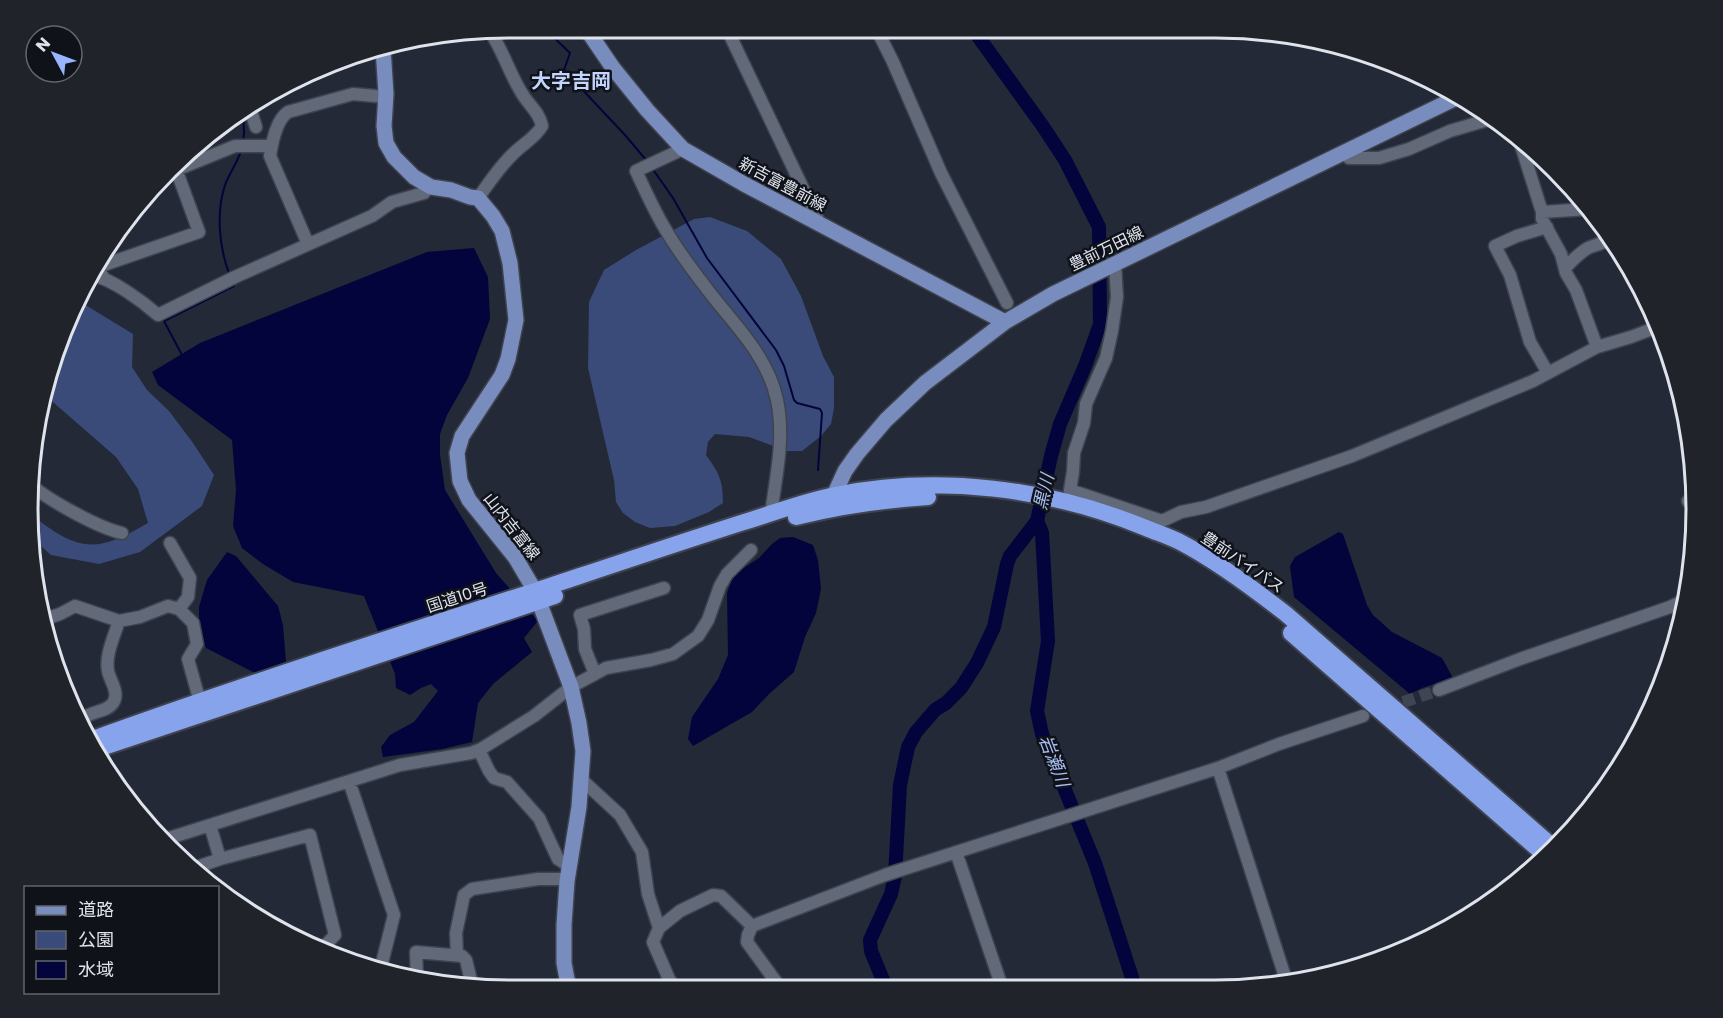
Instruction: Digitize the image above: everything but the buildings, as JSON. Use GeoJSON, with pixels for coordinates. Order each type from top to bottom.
{"type":"FeatureCollection","features":[{"type":"Feature","properties":{"kind":"highway","name":"豊前バイパス"},"geometry":{"type":"LineString","coordinates":[[835,501],[893,487],[977,487],[1019,497],[1056,499],[1093,508],[1177,546],[1247,584],[1286,614],[1547,842]]}},
{"type":"Feature","properties":{"kind":"highway","name":"国道10号"},"geometry":{"type":"LineString","coordinates":[[533,597],[771,514],[835,501]]}},
{"type":"Feature","properties":{"kind":"highway","name":"国道10号"},"geometry":{"type":"LineString","coordinates":[[97,738],[200,702],[377,648],[835,501]]}},
{"type":"Feature","properties":{"kind":"highway","name":"豊前バイパス"},"geometry":{"type":"LineString","coordinates":[[1177,546],[1279,623],[1539,850]]}},
{"type":"Feature","properties":{"kind":"highway","name":"国道10号"},"geometry":{"type":"LineString","coordinates":[[102,747],[377,648]]}},
{"type":"Feature","properties":{"kind":"main road","name":"新吉富豊前線"},"geometry":{"type":"LineString","coordinates":[[593,38],[613,68],[647,110],[683,149],[744,184],[1005,322]]}},
{"type":"Feature","properties":{"kind":"main road"},"geometry":{"type":"LineString","coordinates":[[383,55],[386,142],[400,163],[414,177],[429,185],[478,198]]}},
{"type":"Feature","properties":{"kind":"main road","name":"豊前万田線"},"geometry":{"type":"LineString","coordinates":[[835,501],[845,471],[886,420],[925,383],[1005,322],[1091,275],[1450,101]]}},
{"type":"Feature","properties":{"kind":"main road","name":"山内吉富線"},"geometry":{"type":"LineString","coordinates":[[478,198],[502,231],[512,276],[516,320],[508,359],[502,375],[462,436],[457,453],[460,481],[469,500],[515,557],[571,687],[579,723],[582,742],[579,807],[568,872],[564,925],[564,963],[567,980]]}},
{"type":"Feature","properties":{"kind":"street"},"geometry":{"type":"LineString","coordinates":[[478,198],[499,169],[542,126],[539,116],[518,87],[494,38]]}},
{"type":"Feature","properties":{"kind":"street"},"geometry":{"type":"LineString","coordinates":[[731,38],[820,224]]}},
{"type":"Feature","properties":{"kind":"street"},"geometry":{"type":"LineString","coordinates":[[881,38],[941,173],[1007,303]]}},
{"type":"Feature","properties":{"kind":"street"},"geometry":{"type":"LineString","coordinates":[[308,244],[270,156],[271,146],[282,116],[288,112],[353,94],[386,97]]}},
{"type":"Feature","properties":{"kind":"street"},"geometry":{"type":"LineString","coordinates":[[252,114],[256,127]]}},
{"type":"Feature","properties":{"kind":"street"},"geometry":{"type":"LineString","coordinates":[[1345,153],[1349,158],[1379,158],[1482,121]]}},
{"type":"Feature","properties":{"kind":"street"},"geometry":{"type":"LineString","coordinates":[[187,166],[236,146],[271,146]]}},
{"type":"Feature","properties":{"kind":"street"},"geometry":{"type":"LineString","coordinates":[[683,149],[636,171],[667,232],[703,284],[753,347],[770,376],[777,399],[780,423],[780,442],[771,514]]}},
{"type":"Feature","properties":{"kind":"street"},"geometry":{"type":"LineString","coordinates":[[1524,154],[1542,212],[1542,219],[1561,254],[1597,346]]}},
{"type":"Feature","properties":{"kind":"street"},"geometry":{"type":"LineString","coordinates":[[1526,161],[1530,160]]}},
{"type":"Feature","properties":{"kind":"street"},"geometry":{"type":"LineString","coordinates":[[104,268],[199,232],[178,174]]}},
{"type":"Feature","properties":{"kind":"street"},"geometry":{"type":"LineString","coordinates":[[101,274],[158,315],[235,277],[372,216],[392,202],[424,193],[429,185]]}},
{"type":"Feature","properties":{"kind":"street"},"geometry":{"type":"LineString","coordinates":[[1542,212],[1578,210]]}},
{"type":"Feature","properties":{"kind":"street"},"geometry":{"type":"LineString","coordinates":[[1547,227],[1517,236],[1495,246],[1510,275],[1530,342],[1548,373]]}},
{"type":"Feature","properties":{"kind":"street"},"geometry":{"type":"LineString","coordinates":[[1565,268],[1582,251],[1603,243]]}},
{"type":"Feature","properties":{"kind":"street"},"geometry":{"type":"LineString","coordinates":[[1114,264],[1117,297],[1112,331],[1106,358],[1086,404],[1084,423],[1074,453],[1070,490],[1162,521],[1180,512],[1206,507],[1352,456],[1533,381],[1597,346],[1650,330]]}},
{"type":"Feature","properties":{"kind":"street"},"geometry":{"type":"LineString","coordinates":[[39,491],[99,525],[122,533]]}},
{"type":"Feature","properties":{"kind":"street"},"geometry":{"type":"LineString","coordinates":[[170,543],[190,578],[188,597],[179,609]]}},
{"type":"Feature","properties":{"kind":"street"},"geometry":{"type":"LineString","coordinates":[[171,837],[400,765],[479,750],[534,716],[571,687],[606,668],[673,654],[698,636],[708,620],[720,586],[727,574],[751,550]]}},
{"type":"Feature","properties":{"kind":"street"},"geometry":{"type":"LineString","coordinates":[[595,674],[585,649],[584,629],[580,615],[664,588]]}},
{"type":"Feature","properties":{"kind":"street"},"geometry":{"type":"LineString","coordinates":[[1439,690],[1520,658],[1675,605]]}},
{"type":"Feature","properties":{"kind":"street"},"geometry":{"type":"LineString","coordinates":[[51,617],[75,606],[119,621],[168,606],[179,609],[193,623],[197,644],[188,660],[200,702]]}},
{"type":"Feature","properties":{"kind":"street"},"geometry":{"type":"LineString","coordinates":[[85,717],[110,706],[115,701],[116,693],[108,671],[107,658],[119,621]]}},
{"type":"Feature","properties":{"kind":"street"},"geometry":{"type":"LineString","coordinates":[[773,980],[747,942],[752,926],[885,875],[1218,768],[1279,744],[1363,716]]}},
{"type":"Feature","properties":{"kind":"street"},"geometry":{"type":"LineString","coordinates":[[457,955],[456,933],[464,895],[472,889],[568,872],[558,859],[539,818],[507,783],[494,778],[479,750]]}},
{"type":"Feature","properties":{"kind":"street"},"geometry":{"type":"LineString","coordinates":[[1218,768],[1284,975]]}},
{"type":"Feature","properties":{"kind":"street"},"geometry":{"type":"LineString","coordinates":[[581,779],[620,815],[642,852],[648,894],[658,928]]}},
{"type":"Feature","properties":{"kind":"street"},"geometry":{"type":"LineString","coordinates":[[350,781],[394,915],[382,962]]}},
{"type":"Feature","properties":{"kind":"street"},"geometry":{"type":"LineString","coordinates":[[210,825],[220,859]]}},
{"type":"Feature","properties":{"kind":"street"},"geometry":{"type":"LineString","coordinates":[[201,866],[310,835],[335,935],[327,944]]}},
{"type":"Feature","properties":{"kind":"street"},"geometry":{"type":"LineString","coordinates":[[956,852],[1000,980]]}},
{"type":"Feature","properties":{"kind":"street"},"geometry":{"type":"LineString","coordinates":[[670,980],[653,942],[658,928],[680,911],[713,895],[721,896],[752,926]]}},
{"type":"Feature","properties":{"kind":"street"},"geometry":{"type":"LineString","coordinates":[[417,971],[416,952],[457,955],[466,960],[470,978]]}},
{"type":"Feature","properties":{"kind":"green space"},"geometry":{"type":"Polygon","coordinates":[[[710,217],[747,231],[781,259],[801,296],[823,356],[834,377],[834,408],[831,424],[821,436],[802,451],[787,451],[749,437],[715,434],[708,442],[706,455],[719,477],[723,503],[709,512],[675,526],[650,528],[635,522],[623,513],[616,502],[614,480],[588,368],[589,302],[604,270],[694,219],[710,217]]]}},
{"type":"Feature","properties":{"kind":"green space"},"geometry":{"type":"Polygon","coordinates":[[[84,304],[133,334],[132,367],[147,390],[169,411],[214,475],[202,506],[140,552],[99,564],[51,555],[39,545],[38,520],[68,539],[89,544],[101,544],[114,540],[148,523],[138,489],[116,457],[51,400],[63,357],[84,304]]]}},
{"type":"Feature","properties":{"kind":"water"},"geometry":{"type":"Polygon","coordinates":[[[474,248],[488,277],[490,319],[468,378],[447,415],[440,434],[440,455],[445,490],[496,573],[538,621],[524,638],[532,652],[493,684],[478,703],[472,742],[442,749],[383,757],[381,747],[390,735],[414,722],[438,691],[431,684],[410,695],[396,688],[395,674],[364,596],[293,582],[242,548],[233,526],[236,490],[232,440],[158,385],[152,372],[200,343],[427,252],[474,248]]]}},
{"type":"Feature","properties":{"kind":"water"},"geometry":{"type":"Polygon","coordinates":[[[1339,532],[1343,534],[1367,605],[1373,615],[1392,632],[1442,658],[1453,678],[1410,694],[1294,597],[1290,566],[1295,557],[1339,532]]]}},
{"type":"Feature","properties":{"kind":"water"},"geometry":{"type":"Polygon","coordinates":[[[793,537],[813,545],[818,560],[821,589],[816,613],[805,637],[794,672],[752,712],[693,746],[688,739],[692,717],[718,679],[728,655],[727,593],[732,579],[780,538],[793,537]]]}},
{"type":"Feature","properties":{"kind":"water"},"geometry":{"type":"Polygon","coordinates":[[[227,552],[236,556],[278,606],[283,625],[286,662],[255,673],[206,648],[199,627],[199,607],[207,580],[227,552]]]}},
{"type":"Feature","properties":{"kind":"waterway"},"geometry":{"type":"LineString","coordinates":[[554,38],[570,53],[564,70],[647,161]]}},
{"type":"Feature","properties":{"kind":"waterway","name":"黒川"},"geometry":{"type":"LineString","coordinates":[[883,980],[871,951],[870,940],[891,894],[895,876],[900,785],[908,747],[916,732],[935,710],[961,688],[977,663],[994,627],[1007,564],[1010,556],[1037,521],[1060,424],[1100,324],[1099,227],[1065,160],[979,38]]}},
{"type":"Feature","properties":{"kind":"waterway"},"geometry":{"type":"LineString","coordinates":[[243,120],[243,143]]}},
{"type":"Feature","properties":{"kind":"waterway"},"geometry":{"type":"LineString","coordinates":[[229,273],[221,241],[220,206],[225,185],[241,151]]}},
{"type":"Feature","properties":{"kind":"waterway"},"geometry":{"type":"LineString","coordinates":[[652,168],[673,198],[707,258],[776,350],[784,366],[794,400],[797,403],[820,409],[822,413],[818,470]]}},
{"type":"Feature","properties":{"kind":"waterway"},"geometry":{"type":"LineString","coordinates":[[182,355],[164,321],[234,286]]}},
{"type":"Feature","properties":{"kind":"waterway","name":"岩瀬川"},"geometry":{"type":"LineString","coordinates":[[1037,521],[1042,533],[1048,641],[1037,711],[1042,734],[1095,863],[1133,980]]}},
{"type":"Feature","properties":{"kind":"tunnel"},"geometry":{"type":"LineString","coordinates":[[1386,708],[1439,690]]}},
{"type":"Feature","properties":{"kind":"district","name":"大字吉岡"},"geometry":{"type":"Point","coordinates":[571,81]}}]}
